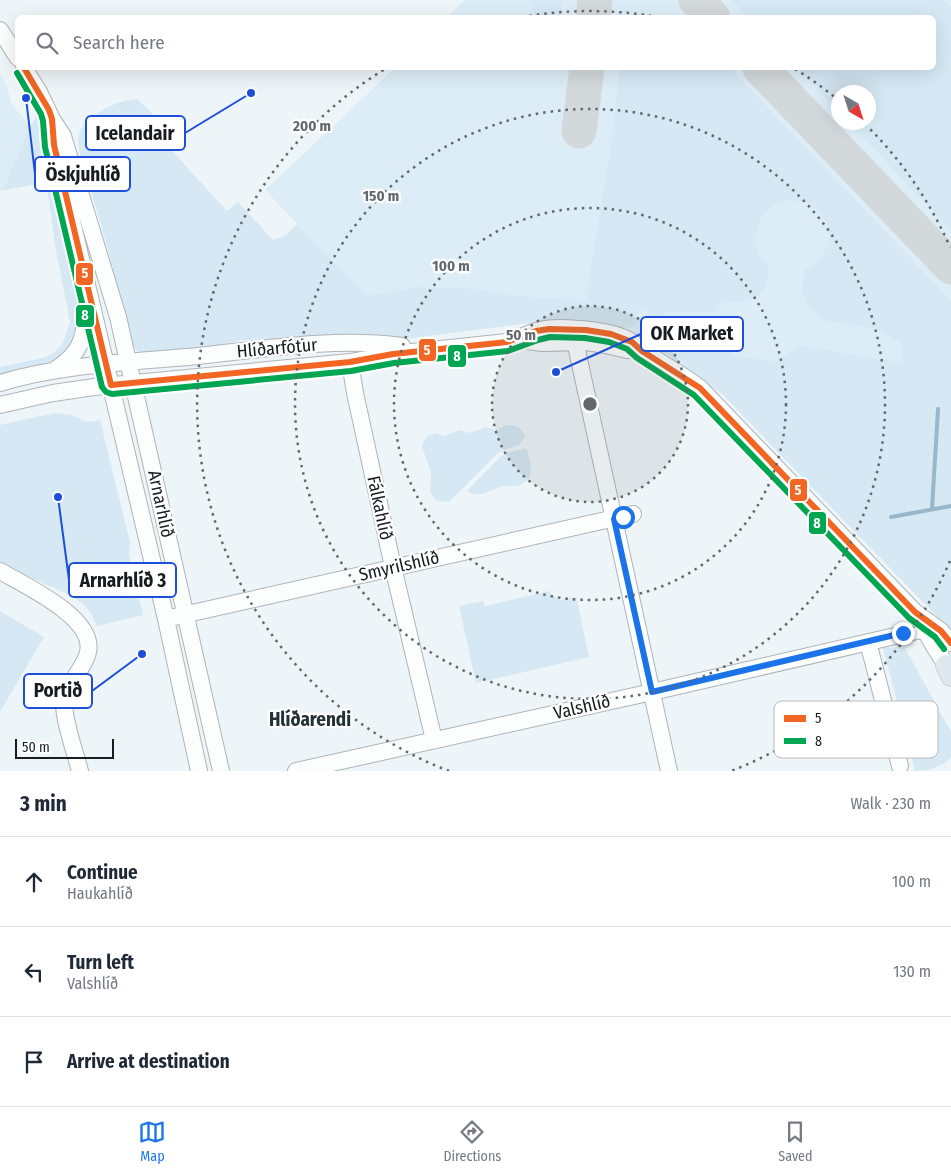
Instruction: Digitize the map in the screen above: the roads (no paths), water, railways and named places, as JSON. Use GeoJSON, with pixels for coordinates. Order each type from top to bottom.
{"type":"FeatureCollection","features":[{"type":"Feature","properties":{"kind":"street"},"geometry":{"type":"LineString","coordinates":[[0,30],[15,53]]}},
{"type":"Feature","properties":{"kind":"street","name":"Arnarhlíð"},"geometry":{"type":"LineString","coordinates":[[25,70],[63,136],[69,151],[118,317],[221,771]]}},
{"type":"Feature","properties":{"kind":"street"},"geometry":{"type":"LineString","coordinates":[[52,119],[54,145],[86,280],[86,325],[82,340],[70,358],[54,370]]}},
{"type":"Feature","properties":{"kind":"street","name":"Arnarhlíð"},"geometry":{"type":"LineString","coordinates":[[86,280],[166,619],[199,771]]}},
{"type":"Feature","properties":{"kind":"street","name":"Hlíðarfótur"},"geometry":{"type":"LineString","coordinates":[[516,340],[540,330],[575,329],[613,334],[630,341],[640,350],[673,369],[700,388],[929,628],[951,643]]}},
{"type":"Feature","properties":{"kind":"street","name":"Hlíðarfótur"},"geometry":{"type":"LineString","coordinates":[[0,405],[53,393],[111,385],[350,362],[426,350],[516,340],[543,343],[575,341],[597,343],[627,350],[640,350]]}},
{"type":"Feature","properties":{"kind":"street"},"geometry":{"type":"LineString","coordinates":[[575,341],[669,771]]}},
{"type":"Feature","properties":{"kind":"street","name":"Hlíðarfótur"},"geometry":{"type":"LineString","coordinates":[[0,383],[54,370],[276,347],[388,344],[426,350]]}},
{"type":"Feature","properties":{"kind":"street","name":"Fálkahlíð"},"geometry":{"type":"LineString","coordinates":[[350,362],[393,567],[434,740]]}},
{"type":"Feature","properties":{"kind":"street","name":"Smyrilshlíð"},"geometry":{"type":"LineString","coordinates":[[166,619],[633,514]]}},
{"type":"Feature","properties":{"kind":"street"},"geometry":{"type":"LineString","coordinates":[[0,571],[64,610],[75,619],[85,633],[89,644],[89,651],[64,698],[65,710],[80,771]]}},
{"type":"Feature","properties":{"kind":"street","name":"Hlíðarfótur"},"geometry":{"type":"LineString","coordinates":[[929,628],[949,671]]}},
{"type":"Feature","properties":{"kind":"street","name":"Valshlíð"},"geometry":{"type":"LineString","coordinates":[[296,771],[929,628]]}},
{"type":"Feature","properties":{"kind":"street"},"geometry":{"type":"LineString","coordinates":[[868,642],[883,701]]}},
{"type":"Feature","properties":{"kind":"street"},"geometry":{"type":"LineString","coordinates":[[898,758],[900,766]]}},
{"type":"Feature","properties":{"kind":"waterway"},"geometry":{"type":"LineString","coordinates":[[932,509],[938,409]]}},
{"type":"Feature","properties":{"kind":"waterway"},"geometry":{"type":"LineString","coordinates":[[891,517],[951,506]]}},
{"type":"Feature","properties":{"kind":"place","name":"Icelandair"},"geometry":{"type":"Point","coordinates":[251,93]}},
{"type":"Feature","properties":{"kind":"place","name":"Öskjuhlíð"},"geometry":{"type":"Point","coordinates":[26,98]}},
{"type":"Feature","properties":{"kind":"place","name":"OK Market"},"geometry":{"type":"Point","coordinates":[556,372]}},
{"type":"Feature","properties":{"kind":"place","name":"Arnarhlíð 3"},"geometry":{"type":"Point","coordinates":[58,497]}},
{"type":"Feature","properties":{"kind":"place","name":"Portið"},"geometry":{"type":"Point","coordinates":[142,654]}},
{"type":"Feature","properties":{"kind":"district","name":"Hlíðarendi"},"geometry":{"type":"Point","coordinates":[310,719]}}]}
